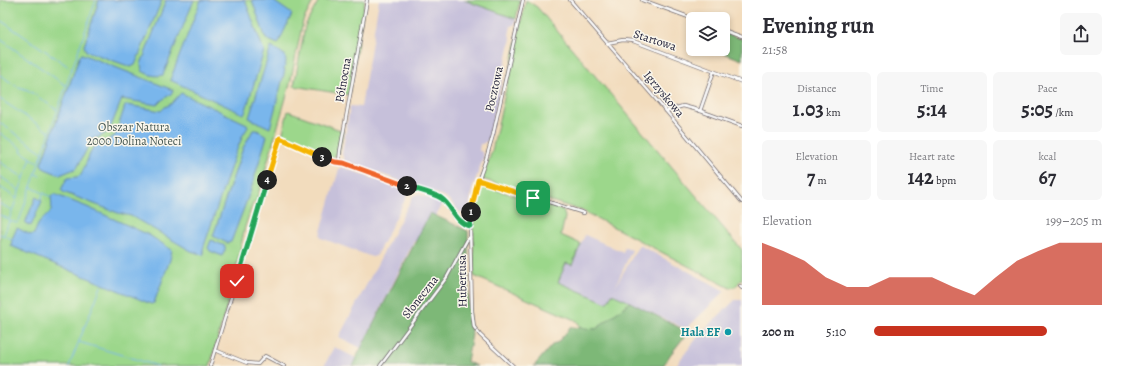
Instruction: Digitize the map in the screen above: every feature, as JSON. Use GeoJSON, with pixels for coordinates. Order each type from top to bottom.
{"type":"FeatureCollection","features":[{"type":"Feature","properties":{"kind":"street","name":"Północna"},"geometry":{"type":"LineString","coordinates":[[339,162],[367,0]]}},
{"type":"Feature","properties":{"kind":"street","name":"Pocztowa"},"geometry":{"type":"LineString","coordinates":[[478,180],[493,135],[523,0]]}},
{"type":"Feature","properties":{"kind":"street","name":"Igrzyskowa"},"geometry":{"type":"LineString","coordinates":[[570,0],[742,202]]}},
{"type":"Feature","properties":{"kind":"street"},"geometry":{"type":"LineString","coordinates":[[642,0],[686,16]]}},
{"type":"Feature","properties":{"kind":"street"},"geometry":{"type":"LineString","coordinates":[[730,33],[742,37]]}},
{"type":"Feature","properties":{"kind":"street","name":"Startowa"},"geometry":{"type":"LineString","coordinates":[[607,43],[623,40],[633,41],[742,82]]}},
{"type":"Feature","properties":{"kind":"street"},"geometry":{"type":"LineString","coordinates":[[700,111],[714,71]]}},
{"type":"Feature","properties":{"kind":"street"},"geometry":{"type":"LineString","coordinates":[[666,111],[682,106],[742,126]]}},
{"type":"Feature","properties":{"kind":"street"},"geometry":{"type":"LineString","coordinates":[[210,366],[280,138],[335,162],[339,162],[441,198],[461,221],[470,226]]}},
{"type":"Feature","properties":{"kind":"street"},"geometry":{"type":"LineString","coordinates":[[478,180],[584,213]]}},
{"type":"Feature","properties":{"kind":"street","name":"Hubertusa"},"geometry":{"type":"LineString","coordinates":[[478,180],[470,226],[472,311],[474,327],[480,335],[513,366]]}},
{"type":"Feature","properties":{"kind":"street","name":"Słoneczna"},"geometry":{"type":"LineString","coordinates":[[380,366],[447,277],[470,237]]}},
{"type":"Feature","properties":{"kind":"street"},"geometry":{"type":"LineString","coordinates":[[215,350],[253,364],[258,364],[264,356],[279,365],[284,366]]}},
{"type":"Feature","properties":{"kind":"shaded area"},"geometry":{"type":"Polygon","coordinates":[[[379,0],[464,0],[516,19],[515,24],[511,26],[509,35],[511,38],[489,140],[480,144],[479,151],[481,151],[484,156],[472,190],[468,214],[460,212],[446,197],[345,161],[342,154],[350,106],[361,107],[379,0]]]}},
{"type":"Feature","properties":{"kind":"shaded area"},"geometry":{"type":"Polygon","coordinates":[[[342,167],[407,191],[408,194],[376,256],[372,257],[321,238],[320,235],[339,169],[342,167]]]}},
{"type":"Feature","properties":{"kind":"shaded area"},"geometry":{"type":"Polygon","coordinates":[[[418,194],[442,203],[421,245],[414,241],[361,348],[339,337],[413,196],[418,194]]]}},
{"type":"Feature","properties":{"kind":"shaded area"},"geometry":{"type":"Polygon","coordinates":[[[585,235],[623,252],[625,247],[632,250],[615,287],[639,245],[725,291],[686,329],[612,294],[608,304],[557,282],[566,263],[572,265],[585,235]]]}},
{"type":"Feature","properties":{"kind":"shaded area","name":"Hala EF"},"geometry":{"type":"Polygon","coordinates":[[[735,300],[742,300],[742,366],[676,366],[701,333],[735,300]]]}},
{"type":"Feature","properties":{"kind":"shaded area"},"geometry":{"type":"Polygon","coordinates":[[[334,347],[356,358],[352,366],[324,366],[334,347]]]}},
{"type":"Feature","properties":{"kind":"green space","name":"Obszar Natura 2000 Dolina Noteci"},"geometry":{"type":"Polygon","coordinates":[[[0,0],[314,0],[303,21],[290,84],[256,202],[253,203],[245,227],[232,287],[210,366],[0,366],[0,0]]]}},
{"type":"Feature","properties":{"kind":"green space"},"geometry":{"type":"Polygon","coordinates":[[[319,0],[365,0],[349,95],[294,86],[305,26],[319,0]]]}},
{"type":"Feature","properties":{"kind":"green space"},"geometry":{"type":"Polygon","coordinates":[[[464,0],[520,0],[516,19],[464,0]]]}},
{"type":"Feature","properties":{"kind":"green space"},"geometry":{"type":"Polygon","coordinates":[[[526,0],[537,7],[742,250],[742,279],[735,287],[730,288],[583,211],[482,179],[492,151],[526,0]]]}},
{"type":"Feature","properties":{"kind":"green space"},"geometry":{"type":"Polygon","coordinates":[[[730,35],[742,39],[742,60],[730,55],[730,35]]]}},
{"type":"Feature","properties":{"kind":"green space"},"geometry":{"type":"Polygon","coordinates":[[[288,111],[343,131],[339,152],[331,159],[282,136],[288,111]]]}},
{"type":"Feature","properties":{"kind":"green space"},"geometry":{"type":"Polygon","coordinates":[[[480,185],[563,210],[565,217],[561,235],[581,244],[572,265],[566,263],[558,282],[607,303],[612,294],[630,302],[596,329],[581,328],[577,321],[474,276],[473,227],[475,203],[480,185]]]}},
{"type":"Feature","properties":{"kind":"green space"},"geometry":{"type":"Polygon","coordinates":[[[430,213],[468,231],[469,322],[472,334],[467,362],[477,366],[352,366],[430,213]]]}},
{"type":"Feature","properties":{"kind":"green space"},"geometry":{"type":"Polygon","coordinates":[[[630,302],[688,332],[663,366],[534,366],[552,345],[557,343],[571,327],[596,329],[630,302]]]}},
{"type":"Feature","properties":{"kind":"water"},"geometry":{"type":"Polygon","coordinates":[[[99,0],[162,0],[135,65],[131,67],[86,51],[84,46],[99,0]]]}},
{"type":"Feature","properties":{"kind":"water"},"geometry":{"type":"Polygon","coordinates":[[[166,0],[194,0],[163,75],[157,76],[147,74],[142,71],[141,64],[166,0]]]}},
{"type":"Feature","properties":{"kind":"water"},"geometry":{"type":"Polygon","coordinates":[[[201,0],[245,0],[264,51],[245,113],[243,114],[170,80],[201,0]]]}},
{"type":"Feature","properties":{"kind":"water"},"geometry":{"type":"Polygon","coordinates":[[[252,0],[272,0],[292,14],[278,44],[266,39],[252,0]]]}},
{"type":"Feature","properties":{"kind":"water"},"geometry":{"type":"Polygon","coordinates":[[[271,47],[285,55],[286,62],[270,128],[249,118],[271,47]]]}},
{"type":"Feature","properties":{"kind":"water"},"geometry":{"type":"Polygon","coordinates":[[[82,54],[173,90],[171,94],[157,105],[122,99],[109,131],[92,139],[77,168],[60,175],[45,169],[41,164],[80,55],[82,54]]]}},
{"type":"Feature","properties":{"kind":"water"},"geometry":{"type":"Polygon","coordinates":[[[181,93],[247,124],[248,127],[234,157],[203,249],[203,255],[191,251],[131,216],[118,213],[61,190],[67,178],[81,175],[92,149],[96,144],[106,143],[110,138],[115,136],[125,106],[127,105],[161,111],[171,104],[181,93]]]}},
{"type":"Feature","properties":{"kind":"water"},"geometry":{"type":"Polygon","coordinates":[[[253,130],[257,130],[267,136],[250,192],[231,242],[227,243],[213,236],[243,148],[253,130]]]}},
{"type":"Feature","properties":{"kind":"water"},"geometry":{"type":"Polygon","coordinates":[[[54,194],[149,235],[172,250],[170,260],[154,303],[151,304],[11,246],[12,239],[17,228],[31,235],[34,234],[39,223],[51,210],[51,197],[54,194]]]}},
{"type":"Feature","properties":{"kind":"water"},"geometry":{"type":"Polygon","coordinates":[[[36,197],[42,201],[31,226],[25,223],[36,197]]]}},
{"type":"Feature","properties":{"kind":"water"},"geometry":{"type":"Polygon","coordinates":[[[211,240],[225,246],[222,256],[210,251],[208,248],[211,240]]]}},
{"type":"Feature","properties":{"kind":"waterway"},"geometry":{"type":"LineString","coordinates":[[4,235],[9,221],[17,223],[19,221],[96,0]]}},
{"type":"Feature","properties":{"kind":"waterway"},"geometry":{"type":"LineString","coordinates":[[0,20],[72,69]]}},
{"type":"Feature","properties":{"kind":"waterway"},"geometry":{"type":"LineString","coordinates":[[0,39],[65,85]]}},
{"type":"Feature","properties":{"kind":"waterway"},"geometry":{"type":"LineString","coordinates":[[0,75],[16,86],[28,90],[57,110]]}},
{"type":"Feature","properties":{"kind":"waterway"},"geometry":{"type":"LineString","coordinates":[[0,99],[49,132]]}},
{"type":"Feature","properties":{"kind":"waterway"},"geometry":{"type":"LineString","coordinates":[[0,123],[42,152]]}},
{"type":"Feature","properties":{"kind":"waterway"},"geometry":{"type":"LineString","coordinates":[[0,133],[22,149],[21,151],[31,158]]}},
{"type":"Feature","properties":{"kind":"waterway"},"geometry":{"type":"LineString","coordinates":[[9,220],[31,158],[38,162]]}},
{"type":"Feature","properties":{"kind":"waterway"},"geometry":{"type":"LineString","coordinates":[[0,162],[24,178]]}},
{"type":"Feature","properties":{"kind":"waterway"},"geometry":{"type":"LineString","coordinates":[[36,174],[40,176]]}},
{"type":"Feature","properties":{"kind":"waterway"},"geometry":{"type":"LineString","coordinates":[[0,176],[19,190]]}},
{"type":"Feature","properties":{"kind":"waterway"},"geometry":{"type":"LineString","coordinates":[[0,187],[16,198]]}},
{"type":"Feature","properties":{"kind":"waterway"},"geometry":{"type":"LineString","coordinates":[[31,187],[51,197]]}},
{"type":"Feature","properties":{"kind":"waterway"},"geometry":{"type":"LineString","coordinates":[[40,200],[44,193]]}},
{"type":"Feature","properties":{"kind":"waterway"},"geometry":{"type":"LineString","coordinates":[[0,204],[12,210]]}},
{"type":"Feature","properties":{"kind":"waterway"},"geometry":{"type":"LineString","coordinates":[[0,215],[8,219]]}},
{"type":"Feature","properties":{"kind":"waterway"},"geometry":{"type":"LineString","coordinates":[[0,234],[12,239]]}},
{"type":"Feature","properties":{"kind":"waterway"},"geometry":{"type":"LineString","coordinates":[[69,366],[102,284]]}},
{"type":"Feature","properties":{"kind":"waterway"},"geometry":{"type":"LineString","coordinates":[[79,342],[158,366]]}},
{"type":"Feature","properties":{"kind":"place","name":"Hala EF"},"geometry":{"type":"Point","coordinates":[728,332]}},
{"type":"Feature","properties":{"kind":"route"},"geometry":{"type":"LineString","coordinates":[[237,281],[280,138],[335,162],[344,163],[441,198],[454,215],[467,226],[470,226],[475,190],[478,180],[533,198]]}}]}
